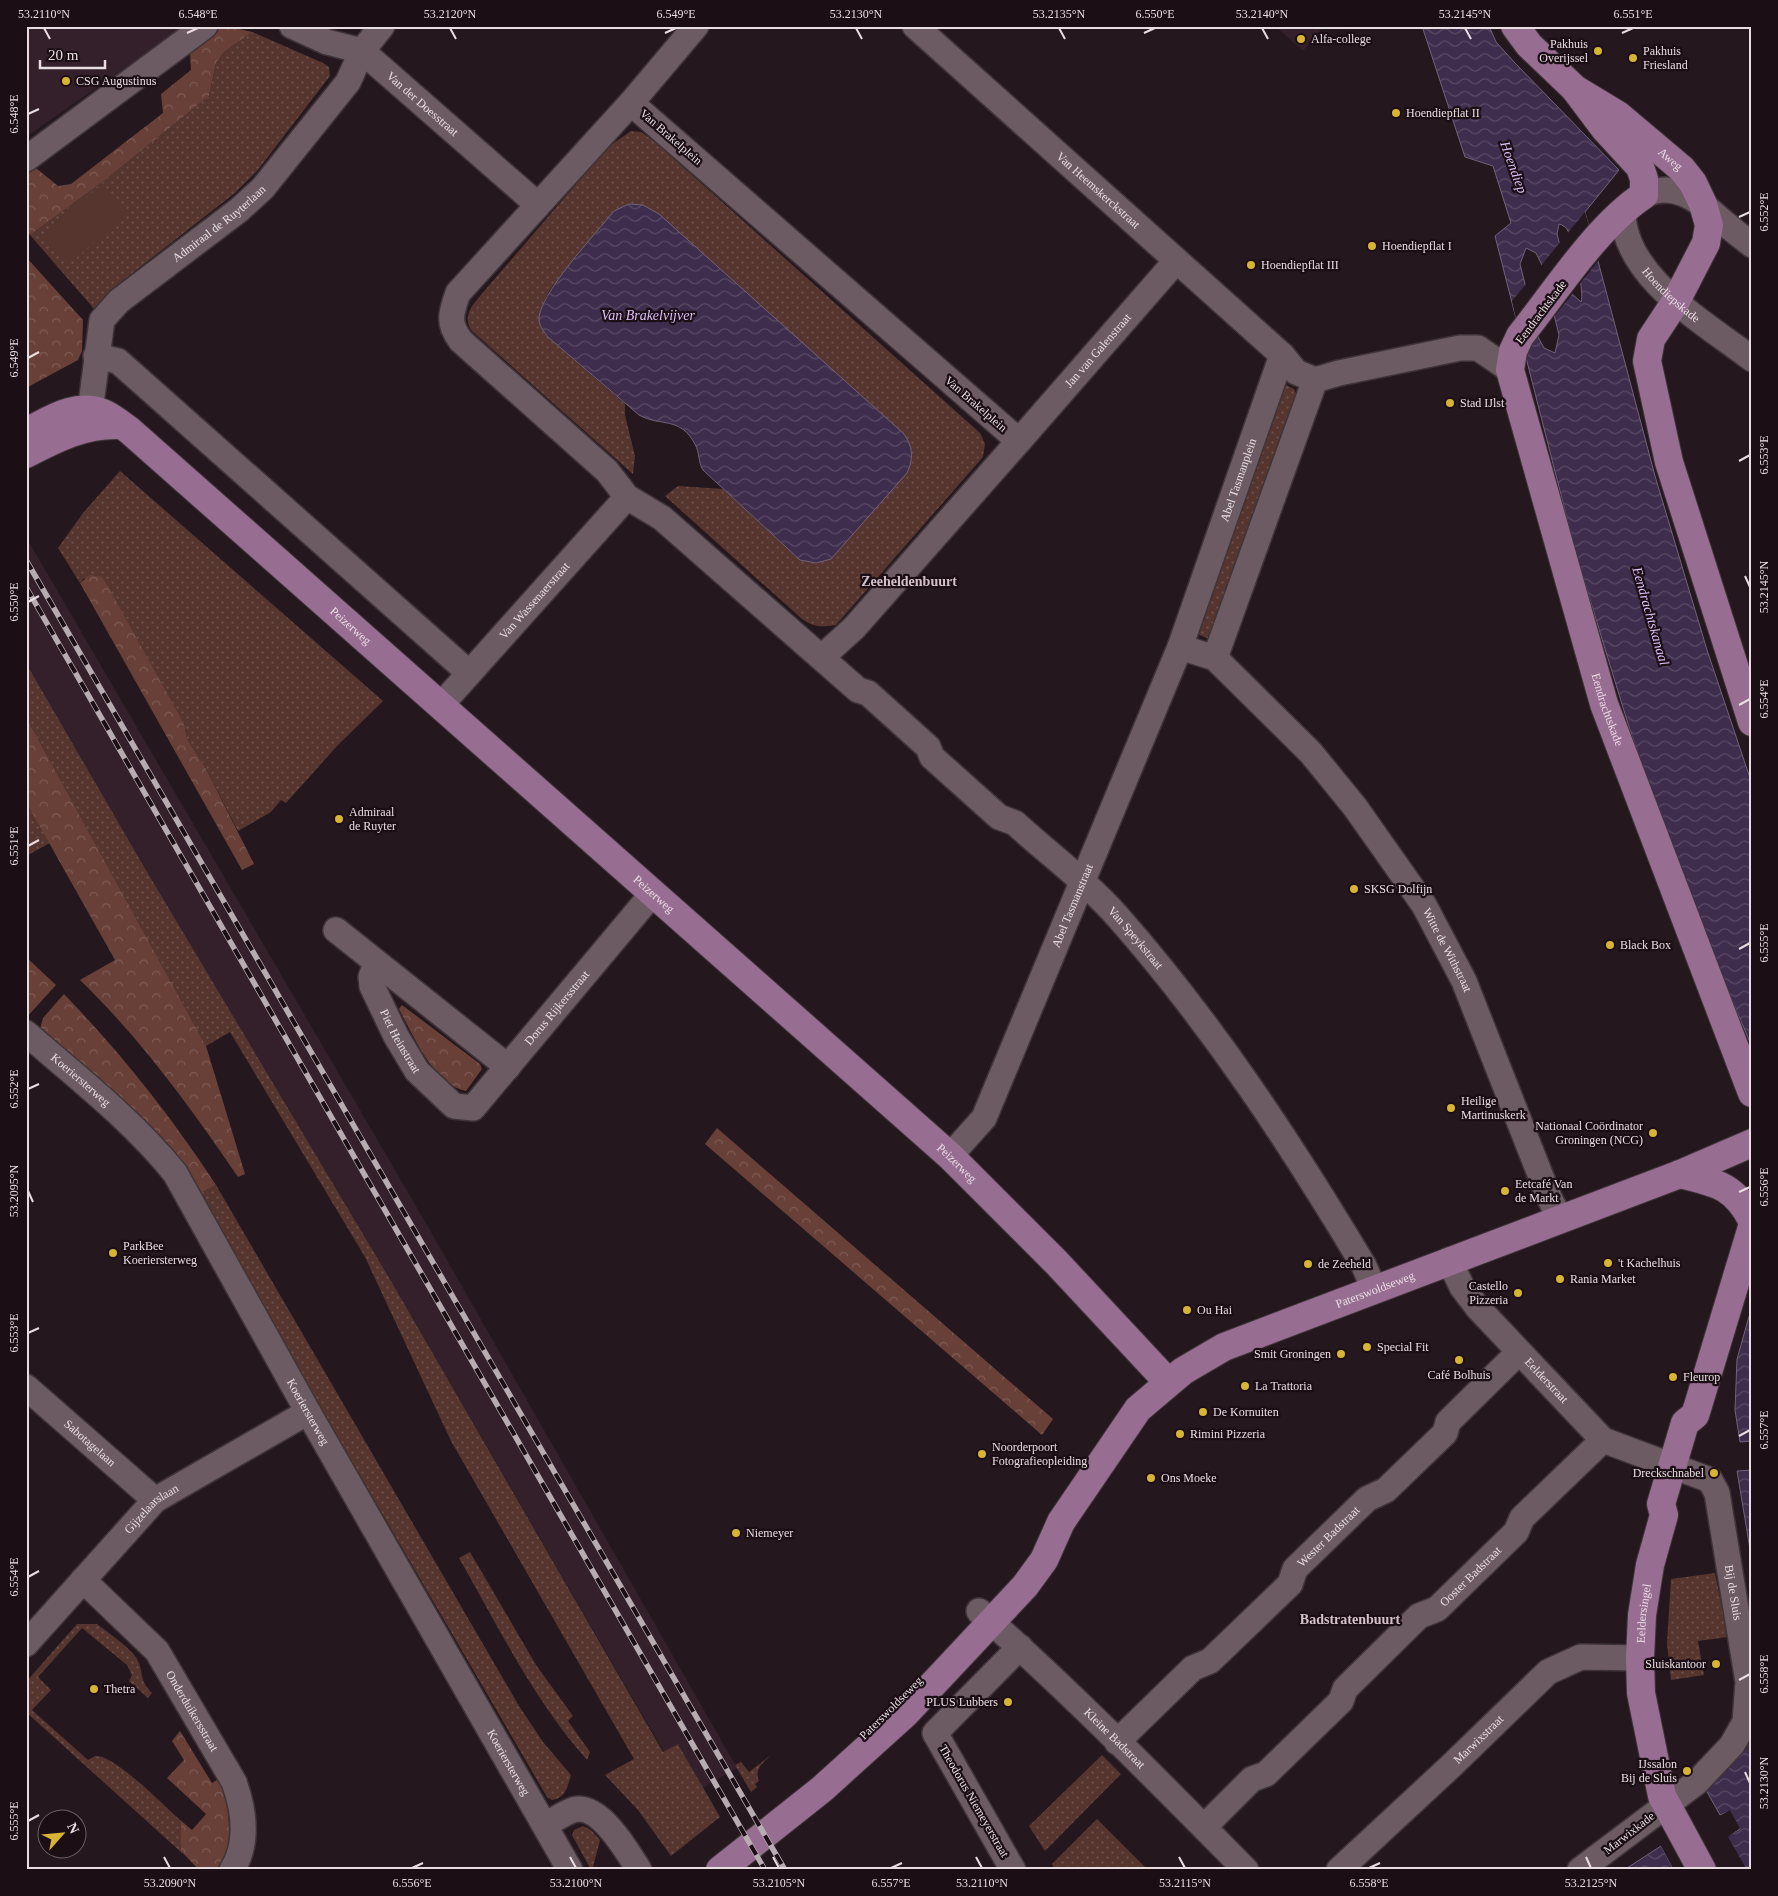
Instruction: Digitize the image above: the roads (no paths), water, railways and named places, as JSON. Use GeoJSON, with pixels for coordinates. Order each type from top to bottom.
{"type":"FeatureCollection","features":[{"type":"Feature","properties":{"kind":"main road","name":"Aweg"},"geometry":{"type":"LineString","coordinates":[[1515,26],[1529,45],[1575,89],[1605,129],[1640,167],[1644,179],[1634,203]]}},
{"type":"Feature","properties":{"kind":"main road","name":"Aweg"},"geometry":{"type":"LineString","coordinates":[[1575,89],[1618,115],[1682,169],[1693,183],[1703,204]]}},
{"type":"Feature","properties":{"kind":"main road","name":"Eendrachtskade"},"geometry":{"type":"LineString","coordinates":[[1634,203],[1594,242],[1520,336],[1513,350],[1510,370],[1604,704],[1752,1093]]}},
{"type":"Feature","properties":{"kind":"main road"},"geometry":{"type":"LineString","coordinates":[[1703,204],[1709,225],[1709,235],[1676,300],[1651,339],[1647,361],[1669,462],[1752,722]]}},
{"type":"Feature","properties":{"kind":"main road","name":"Peizerweg"},"geometry":{"type":"LineString","coordinates":[[26,432],[68,411],[121,425],[137,436],[950,1156],[1056,1262],[1168,1382]]}},
{"type":"Feature","properties":{"kind":"main road","name":"Peizerweg"},"geometry":{"type":"LineString","coordinates":[[26,454],[66,434],[89,418]]}},
{"type":"Feature","properties":{"kind":"main road","name":"Paterswoldseweg"},"geometry":{"type":"LineString","coordinates":[[698,1870],[842,1754],[912,1689],[985,1616],[1025,1586],[1044,1560],[1061,1522],[1135,1414],[1168,1382],[1224,1347],[1449,1260],[1680,1174],[1752,1143]]}},
{"type":"Feature","properties":{"kind":"main road"},"geometry":{"type":"LineString","coordinates":[[1680,1174],[1716,1183],[1731,1191],[1741,1200],[1752,1220]]}},
{"type":"Feature","properties":{"kind":"main road","name":"Eeldersingel"},"geometry":{"type":"LineString","coordinates":[[1718,1870],[1699,1855],[1658,1772],[1646,1727],[1641,1694],[1642,1616],[1650,1566],[1664,1515],[1672,1510],[1673,1466],[1698,1427],[1695,1416],[1752,1227]]}},
{"type":"Feature","properties":{"kind":"main road","name":"Paterswoldseweg"},"geometry":{"type":"LineString","coordinates":[[720,1870],[822,1789],[879,1739],[985,1616]]}},
{"type":"Feature","properties":{"kind":"street"},"geometry":{"type":"LineString","coordinates":[[26,159],[205,26]]}},
{"type":"Feature","properties":{"kind":"street","name":"Van der Doesstraat"},"geometry":{"type":"LineString","coordinates":[[292,26],[327,42],[362,51],[538,205]]}},
{"type":"Feature","properties":{"kind":"street","name":"Admiraal de Ruyterlaan"},"geometry":{"type":"LineString","coordinates":[[89,418],[102,320],[119,301],[239,210],[263,188],[348,82],[362,51],[382,26]]}},
{"type":"Feature","properties":{"kind":"street"},"geometry":{"type":"LineString","coordinates":[[631,103],[696,26]]}},
{"type":"Feature","properties":{"kind":"street","name":"Van Heemskerckstraat"},"geometry":{"type":"LineString","coordinates":[[915,26],[1282,355]]}},
{"type":"Feature","properties":{"kind":"street","name":"Van Brakelplein"},"geometry":{"type":"LineString","coordinates":[[631,103],[1019,441],[854,628],[822,657],[662,518],[627,497],[607,471],[461,341],[452,330],[451,311],[458,293],[631,103]]}},
{"type":"Feature","properties":{"kind":"street"},"geometry":{"type":"LineString","coordinates":[[1634,203],[1654,190],[1676,191],[1703,204]]}},
{"type":"Feature","properties":{"kind":"street","name":"Hoendiepskade"},"geometry":{"type":"LineString","coordinates":[[1634,203],[1625,235],[1639,263],[1650,277],[1676,300],[1752,359]]}},
{"type":"Feature","properties":{"kind":"street","name":"Aweg"},"geometry":{"type":"LineString","coordinates":[[1703,204],[1752,246]]}},
{"type":"Feature","properties":{"kind":"street","name":"Jan van Galenstraat"},"geometry":{"type":"LineString","coordinates":[[1019,441],[1176,261]]}},
{"type":"Feature","properties":{"kind":"street"},"geometry":{"type":"LineString","coordinates":[[1282,355],[1296,372],[1316,380],[1339,373],[1460,348],[1478,348],[1510,370]]}},
{"type":"Feature","properties":{"kind":"street","name":"Abel Tasmanplein"},"geometry":{"type":"LineString","coordinates":[[1180,647],[1282,355]]}},
{"type":"Feature","properties":{"kind":"street"},"geometry":{"type":"LineString","coordinates":[[96,356],[118,361],[468,672]]}},
{"type":"Feature","properties":{"kind":"street"},"geometry":{"type":"LineString","coordinates":[[1215,658],[1316,380]]}},
{"type":"Feature","properties":{"kind":"street","name":"Van Wassenaerstraat"},"geometry":{"type":"LineString","coordinates":[[441,705],[468,672],[627,497]]}},
{"type":"Feature","properties":{"kind":"street","name":"Witte de Withstraat"},"geometry":{"type":"LineString","coordinates":[[1180,647],[1215,658],[1311,753],[1355,807],[1424,905],[1464,981],[1549,1197],[1560,1219]]}},
{"type":"Feature","properties":{"kind":"street","name":"Abel Tasmanstraat"},"geometry":{"type":"LineString","coordinates":[[950,1156],[984,1118],[1180,647]]}},
{"type":"Feature","properties":{"kind":"street","name":"Van Speykstraat"},"geometry":{"type":"LineString","coordinates":[[822,657],[858,690],[868,693],[928,747],[932,758],[999,817],[1015,823],[1117,916],[1216,1038],[1284,1136],[1364,1266],[1374,1289]]}},
{"type":"Feature","properties":{"kind":"street","name":"Dorus Rijkersstraat"},"geometry":{"type":"LineString","coordinates":[[454,1106],[473,1108],[653,893]]}},
{"type":"Feature","properties":{"kind":"street"},"geometry":{"type":"LineString","coordinates":[[336,930],[376,964],[508,1067]]}},
{"type":"Feature","properties":{"kind":"street","name":"Piet Heinstraat"},"geometry":{"type":"LineString","coordinates":[[376,964],[371,977],[372,986],[396,1036],[417,1071],[454,1106]]}},
{"type":"Feature","properties":{"kind":"street","name":"Koeriersterweg"},"geometry":{"type":"LineString","coordinates":[[26,1033],[128,1121],[153,1146],[175,1173],[308,1412],[546,1825],[570,1870]]}},
{"type":"Feature","properties":{"kind":"street","name":"Eelderstraat"},"geometry":{"type":"LineString","coordinates":[[1449,1260],[1462,1287],[1478,1308],[1518,1353],[1602,1440],[1673,1466]]}},
{"type":"Feature","properties":{"kind":"street","name":"Wester Badstraat"},"geometry":{"type":"LineString","coordinates":[[1117,1742],[1193,1668],[1210,1661],[1290,1584],[1295,1569],[1367,1499],[1386,1490],[1445,1433],[1448,1422],[1518,1353]]}},
{"type":"Feature","properties":{"kind":"street","name":"Sabotagelaan"},"geometry":{"type":"LineString","coordinates":[[26,1387],[155,1500]]}},
{"type":"Feature","properties":{"kind":"street","name":"Gijzelaarslaan"},"geometry":{"type":"LineString","coordinates":[[26,1644],[155,1500],[308,1412]]}},
{"type":"Feature","properties":{"kind":"street","name":"Ooster Badstraat"},"geometry":{"type":"LineString","coordinates":[[1204,1827],[1252,1779],[1266,1774],[1341,1701],[1345,1689],[1418,1616],[1437,1608],[1516,1532],[1522,1518],[1602,1440]]}},
{"type":"Feature","properties":{"kind":"street","name":"Bij de Sluis"},"geometry":{"type":"LineString","coordinates":[[1671,1800],[1697,1782],[1732,1745],[1745,1722],[1748,1700],[1748,1682],[1743,1642],[1717,1493],[1710,1480],[1673,1466]]}},
{"type":"Feature","properties":{"kind":"street","name":"Onderduikersstraat"},"geometry":{"type":"LineString","coordinates":[[83,1580],[157,1651],[234,1782],[242,1805],[243,1826],[242,1844],[237,1862],[232,1870]]}},
{"type":"Feature","properties":{"kind":"street","name":"Kleine Badstraat"},"geometry":{"type":"LineString","coordinates":[[985,1616],[1020,1646],[1246,1870]]}},
{"type":"Feature","properties":{"kind":"street","name":"Theodorus Niemeyerstraat"},"geometry":{"type":"LineString","coordinates":[[1013,1870],[935,1733],[1020,1646]]}},
{"type":"Feature","properties":{"kind":"street","name":"Marwixstraat"},"geometry":{"type":"LineString","coordinates":[[1339,1870],[1451,1766],[1548,1672],[1581,1657],[1640,1658]]}},
{"type":"Feature","properties":{"kind":"street","name":"Marwixkade"},"geometry":{"type":"LineString","coordinates":[[1580,1870],[1671,1800]]}},
{"type":"Feature","properties":{"kind":"street"},"geometry":{"type":"LineString","coordinates":[[546,1825],[574,1810],[588,1810],[607,1825],[638,1869]]}},
{"type":"Feature","properties":{"kind":"water"},"geometry":{"type":"Polygon","coordinates":[[[1422,26],[1489,26],[1496,42],[1619,170],[1585,212],[1655,476],[1707,650],[1752,784],[1752,1047],[1700,925],[1669,844],[1629,727],[1576,554],[1495,236],[1511,223],[1493,166],[1465,157],[1422,26]],[[1559,224],[1557,234],[1572,294],[1581,302],[1580,278],[1573,245],[1567,230],[1559,224]],[[1526,248],[1520,264],[1538,337],[1544,348],[1555,353],[1559,335],[1542,265],[1536,253],[1526,248]]]}},
{"type":"Feature","properties":{"kind":"water","name":"Van Brakelvijver"},"geometry":{"type":"Polygon","coordinates":[[[629,204],[643,205],[659,214],[903,433],[909,443],[911,447],[911,462],[907,473],[831,559],[816,563],[800,560],[703,470],[695,444],[683,429],[639,415],[548,337],[541,328],[539,321],[541,310],[547,296],[569,264],[614,211],[629,204]]]}},
{"type":"Feature","properties":{"kind":"water"},"geometry":{"type":"Polygon","coordinates":[[[1752,1306],[1752,1441],[1740,1442],[1735,1410],[1737,1359],[1752,1306]]]}},
{"type":"Feature","properties":{"kind":"water"},"geometry":{"type":"Polygon","coordinates":[[[1752,1470],[1752,1561],[1737,1471],[1752,1470]]]}},
{"type":"Feature","properties":{"kind":"water"},"geometry":{"type":"Polygon","coordinates":[[[1752,1738],[1752,1870],[1741,1870],[1745,1867],[1733,1870],[1624,1870],[1661,1846],[1673,1868],[1740,1829],[1730,1811],[1720,1815],[1706,1790],[1739,1757],[1752,1738]]]}},
{"type":"Feature","properties":{"kind":"railway"},"geometry":{"type":"LineString","coordinates":[[26,560],[785,1870]]}},
{"type":"Feature","properties":{"kind":"railway"},"geometry":{"type":"LineString","coordinates":[[26,587],[765,1870]]}},
{"type":"Feature","properties":{"kind":"place","name":"Alfa-college"},"geometry":{"type":"Point","coordinates":[1301,39]}},
{"type":"Feature","properties":{"kind":"place","name":"Pakhuis Overijssel"},"geometry":{"type":"Point","coordinates":[1598,51]}},
{"type":"Feature","properties":{"kind":"place","name":"Pakhuis Friesland"},"geometry":{"type":"Point","coordinates":[1633,58]}},
{"type":"Feature","properties":{"kind":"place","name":"CSG Augustinus"},"geometry":{"type":"Point","coordinates":[66,81]}},
{"type":"Feature","properties":{"kind":"place","name":"Hoendiepflat II"},"geometry":{"type":"Point","coordinates":[1396,113]}},
{"type":"Feature","properties":{"kind":"place","name":"Hoendiepflat I"},"geometry":{"type":"Point","coordinates":[1372,246]}},
{"type":"Feature","properties":{"kind":"place","name":"Hoendiepflat III"},"geometry":{"type":"Point","coordinates":[1251,265]}},
{"type":"Feature","properties":{"kind":"place","name":"Stad IJlst"},"geometry":{"type":"Point","coordinates":[1450,403]}},
{"type":"Feature","properties":{"kind":"place","name":"Admiraal de Ruyter"},"geometry":{"type":"Point","coordinates":[339,819]}},
{"type":"Feature","properties":{"kind":"place","name":"SKSG Dolfijn"},"geometry":{"type":"Point","coordinates":[1354,889]}},
{"type":"Feature","properties":{"kind":"place","name":"Black Box"},"geometry":{"type":"Point","coordinates":[1610,945]}},
{"type":"Feature","properties":{"kind":"place","name":"Heilige Martinuskerk"},"geometry":{"type":"Point","coordinates":[1451,1108]}},
{"type":"Feature","properties":{"kind":"place","name":"Nationaal Coördinator Groningen (NCG)"},"geometry":{"type":"Point","coordinates":[1653,1133]}},
{"type":"Feature","properties":{"kind":"place","name":"Eetcafé Van de Markt"},"geometry":{"type":"Point","coordinates":[1505,1191]}},
{"type":"Feature","properties":{"kind":"place","name":"ParkBee Koeriersterweg"},"geometry":{"type":"Point","coordinates":[113,1253]}},
{"type":"Feature","properties":{"kind":"place","name":"'t Kachelhuis"},"geometry":{"type":"Point","coordinates":[1608,1263]}},
{"type":"Feature","properties":{"kind":"place","name":"de Zeeheld"},"geometry":{"type":"Point","coordinates":[1308,1264]}},
{"type":"Feature","properties":{"kind":"place","name":"Rania Market"},"geometry":{"type":"Point","coordinates":[1560,1279]}},
{"type":"Feature","properties":{"kind":"place","name":"Castello Pizzeria"},"geometry":{"type":"Point","coordinates":[1518,1293]}},
{"type":"Feature","properties":{"kind":"place","name":"Ou Hai"},"geometry":{"type":"Point","coordinates":[1187,1310]}},
{"type":"Feature","properties":{"kind":"place","name":"Special Fit"},"geometry":{"type":"Point","coordinates":[1367,1347]}},
{"type":"Feature","properties":{"kind":"place","name":"Smit Groningen"},"geometry":{"type":"Point","coordinates":[1341,1354]}},
{"type":"Feature","properties":{"kind":"place","name":"Café Bolhuis"},"geometry":{"type":"Point","coordinates":[1459,1360]}},
{"type":"Feature","properties":{"kind":"place","name":"Fleurop"},"geometry":{"type":"Point","coordinates":[1673,1377]}},
{"type":"Feature","properties":{"kind":"place","name":"La Trattoria"},"geometry":{"type":"Point","coordinates":[1245,1386]}},
{"type":"Feature","properties":{"kind":"place","name":"De Kornuiten"},"geometry":{"type":"Point","coordinates":[1203,1412]}},
{"type":"Feature","properties":{"kind":"place","name":"Rimini Pizzeria"},"geometry":{"type":"Point","coordinates":[1180,1434]}},
{"type":"Feature","properties":{"kind":"place","name":"Noorderpoort Fotografieopleiding"},"geometry":{"type":"Point","coordinates":[982,1454]}},
{"type":"Feature","properties":{"kind":"place","name":"Dreckschnabel"},"geometry":{"type":"Point","coordinates":[1714,1473]}},
{"type":"Feature","properties":{"kind":"place","name":"Ons Moeke"},"geometry":{"type":"Point","coordinates":[1151,1478]}},
{"type":"Feature","properties":{"kind":"place","name":"Niemeyer"},"geometry":{"type":"Point","coordinates":[736,1533]}},
{"type":"Feature","properties":{"kind":"place","name":"Sluiskantoor"},"geometry":{"type":"Point","coordinates":[1716,1664]}},
{"type":"Feature","properties":{"kind":"place","name":"Thetra"},"geometry":{"type":"Point","coordinates":[94,1689]}},
{"type":"Feature","properties":{"kind":"place","name":"PLUS Lubbers"},"geometry":{"type":"Point","coordinates":[1008,1702]}},
{"type":"Feature","properties":{"kind":"place","name":"IJssalon Bij de Sluis"},"geometry":{"type":"Point","coordinates":[1687,1771]}},
{"type":"Feature","properties":{"kind":"district","name":"Zeeheldenbuurt"},"geometry":{"type":"Point","coordinates":[909,581]}},
{"type":"Feature","properties":{"kind":"district","name":"Badstratenbuurt"},"geometry":{"type":"Point","coordinates":[1350,1619]}},
{"type":"Feature","properties":{"kind":"water label","name":"Hoendiep"},"geometry":{"type":"Point","coordinates":[1514,167]}},
{"type":"Feature","properties":{"kind":"water label","name":"Eendrachtskanaal"},"geometry":{"type":"Point","coordinates":[1651,616]}}]}
